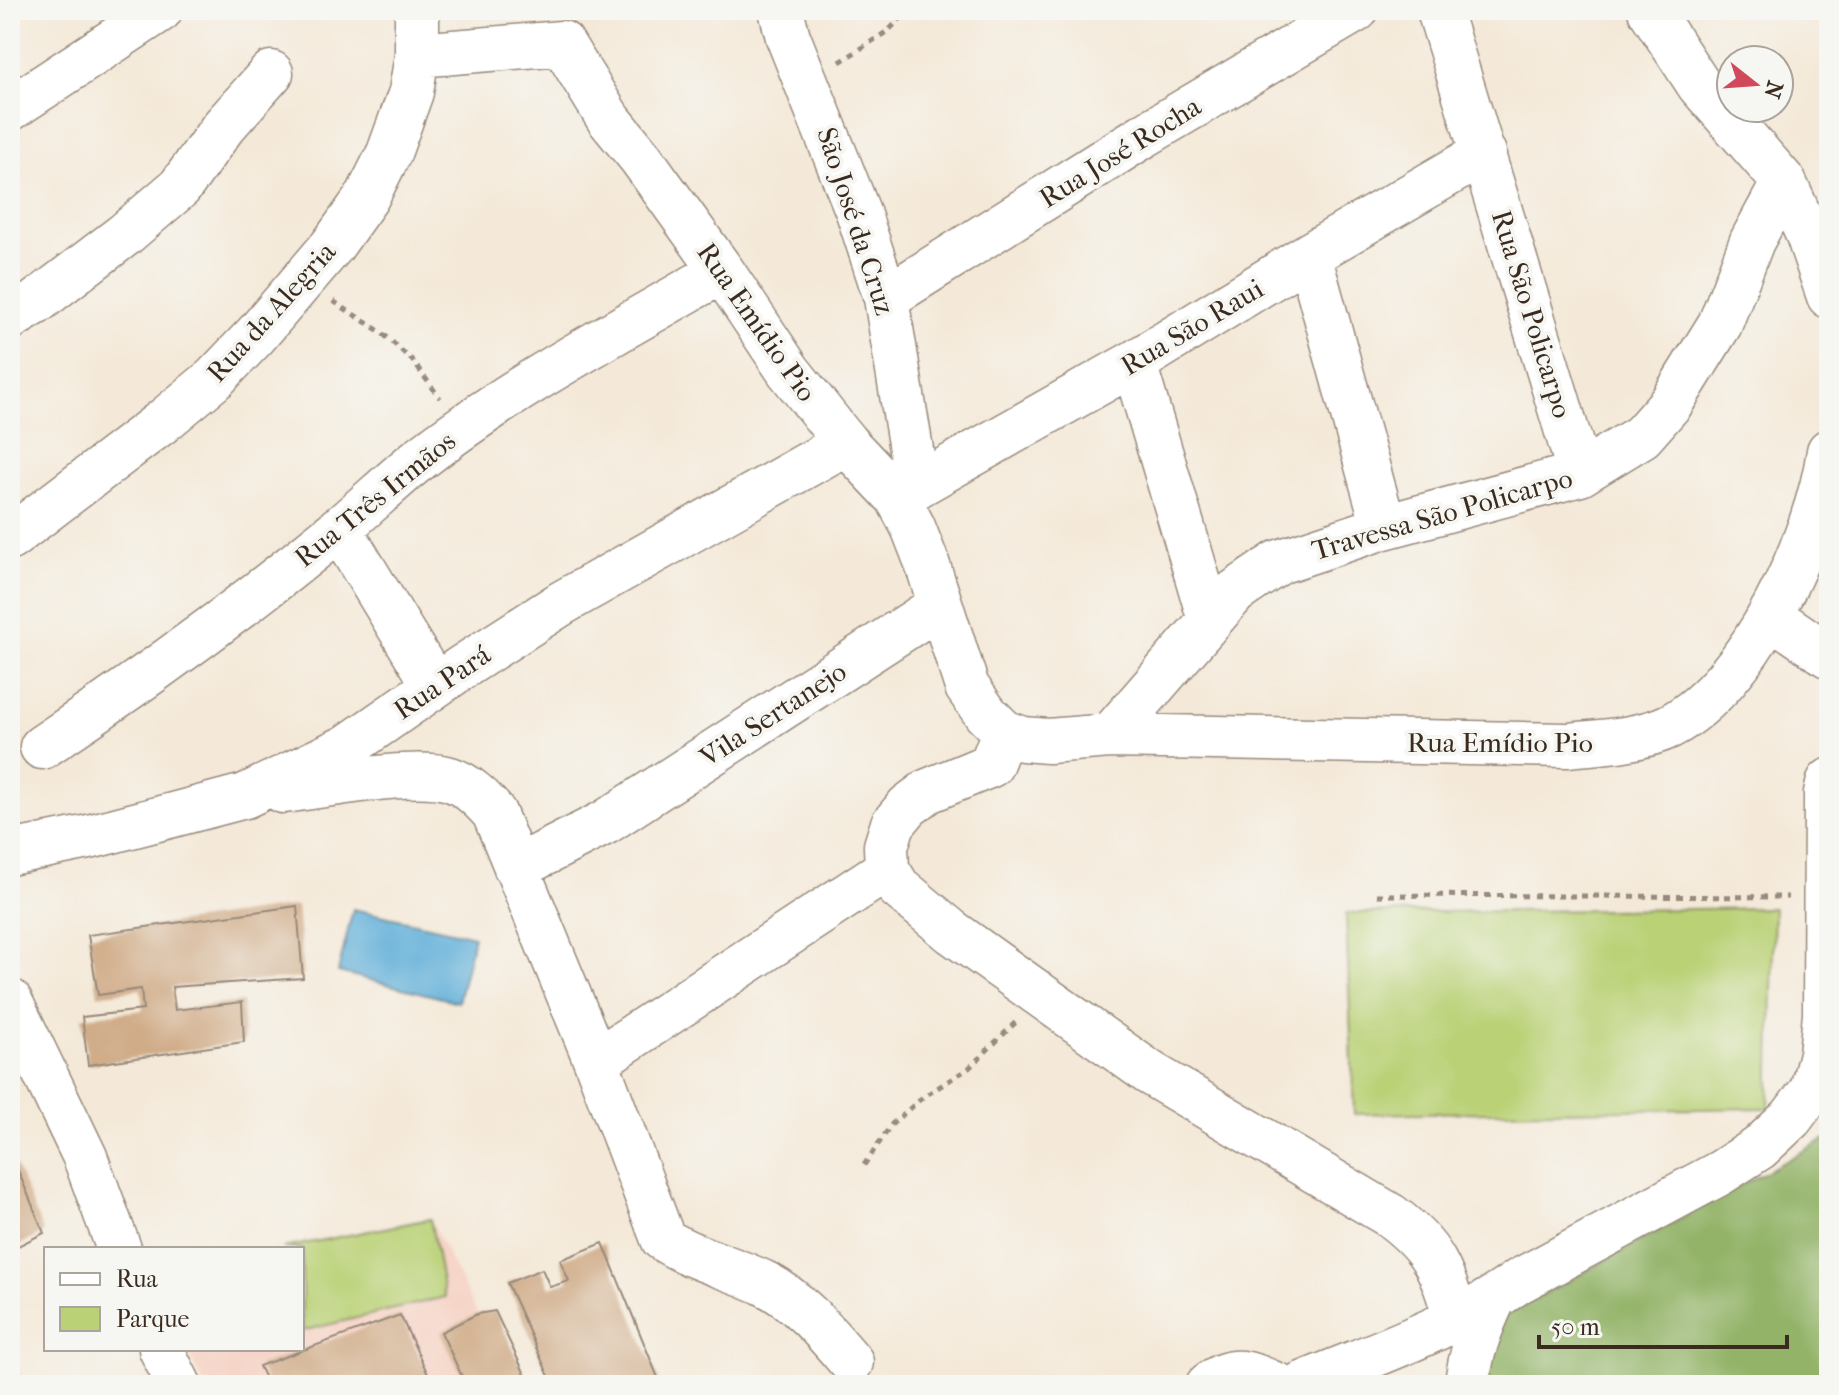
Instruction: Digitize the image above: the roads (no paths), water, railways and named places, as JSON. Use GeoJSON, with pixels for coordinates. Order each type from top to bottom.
{"type":"FeatureCollection","features":[{"type":"Feature","properties":{"kind":"street"},"geometry":{"type":"LineString","coordinates":[[10,109],[160,10]]}},
{"type":"Feature","properties":{"kind":"street","name":"Rua da Alegria"},"geometry":{"type":"LineString","coordinates":[[10,538],[215,378],[332,246],[372,186],[389,153],[411,92],[417,55],[417,10]]}},
{"type":"Feature","properties":{"kind":"street","name":"São José da Cruz"},"geometry":{"type":"LineString","coordinates":[[781,10],[854,200],[886,298],[907,491]]}},
{"type":"Feature","properties":{"kind":"street","name":"Rua José Rocha"},"geometry":{"type":"LineString","coordinates":[[886,298],[1143,136],[1356,10]]}},
{"type":"Feature","properties":{"kind":"street","name":"Rua São Policarpo"},"geometry":{"type":"LineString","coordinates":[[1439,10],[1580,474]]}},
{"type":"Feature","properties":{"kind":"street"},"geometry":{"type":"LineString","coordinates":[[1650,10],[1699,85],[1784,182],[1808,235],[1829,296]]}},
{"type":"Feature","properties":{"kind":"street","name":"Rua Emídio Pio"},"geometry":{"type":"LineString","coordinates":[[417,55],[562,43],[608,118],[722,271],[788,370],[846,443],[907,491],[918,539],[967,687],[986,714],[1004,732],[1023,739],[1048,741],[1110,736],[1567,745],[1620,740],[1669,726],[1706,699],[1743,658],[1771,616],[1806,542],[1829,451]]}},
{"type":"Feature","properties":{"kind":"street"},"geometry":{"type":"LineString","coordinates":[[10,318],[84,266],[180,187],[223,127],[271,73]]}},
{"type":"Feature","properties":{"kind":"street","name":"Rua São Raui"},"geometry":{"type":"LineString","coordinates":[[907,491],[1134,363],[1309,255],[1484,153]]}},
{"type":"Feature","properties":{"kind":"street","name":"Travessa São Policarpo"},"geometry":{"type":"LineString","coordinates":[[1110,736],[1235,592],[1279,562],[1384,527],[1580,474],[1642,436],[1671,403],[1720,324],[1764,214],[1784,182]]}},
{"type":"Feature","properties":{"kind":"street"},"geometry":{"type":"LineString","coordinates":[[1309,255],[1384,527]]}},
{"type":"Feature","properties":{"kind":"street","name":"Rua Três Irmãos"},"geometry":{"type":"LineString","coordinates":[[42,747],[121,695],[191,643],[462,429],[527,385],[722,271]]}},
{"type":"Feature","properties":{"kind":"street"},"geometry":{"type":"LineString","coordinates":[[1134,363],[1210,620]]}},
{"type":"Feature","properties":{"kind":"street","name":"Rua Pará"},"geometry":{"type":"LineString","coordinates":[[10,853],[89,837],[245,796],[347,747],[562,603],[846,443]]}},
{"type":"Feature","properties":{"kind":"street"},"geometry":{"type":"LineString","coordinates":[[339,528],[435,686]]}},
{"type":"Feature","properties":{"kind":"street","name":"Vila Sertanejo"},"geometry":{"type":"LineString","coordinates":[[516,868],[606,822],[939,606]]}},
{"type":"Feature","properties":{"kind":"street"},"geometry":{"type":"LineString","coordinates":[[1771,616],[1829,656]]}},
{"type":"Feature","properties":{"kind":"street"},"geometry":{"type":"LineString","coordinates":[[1004,732],[991,765],[928,791],[908,806],[893,824],[886,846],[887,869],[898,887],[952,932],[1150,1073],[1368,1202],[1417,1235],[1434,1258],[1445,1282],[1475,1309],[1478,1331],[1467,1385]]}},
{"type":"Feature","properties":{"kind":"street"},"geometry":{"type":"LineString","coordinates":[[245,796],[425,774],[451,779],[481,798],[494,813],[596,1061],[663,1239],[682,1252],[720,1263],[768,1285],[815,1320],[851,1362]]}},
{"type":"Feature","properties":{"kind":"street"},"geometry":{"type":"LineString","coordinates":[[1300,1385],[1475,1309],[1519,1281],[1720,1173],[1759,1148],[1791,1118],[1812,1090],[1821,1054],[1825,1015],[1826,793],[1829,781]]}},
{"type":"Feature","properties":{"kind":"street"},"geometry":{"type":"LineString","coordinates":[[596,1061],[887,869]]}},
{"type":"Feature","properties":{"kind":"street"},"geometry":{"type":"LineString","coordinates":[[10,1001],[85,1157],[118,1247]]}},
{"type":"Feature","properties":{"kind":"street"},"geometry":{"type":"LineString","coordinates":[[162,1351],[179,1385]]}},
{"type":"Feature","properties":{"kind":"street"},"geometry":{"type":"LineString","coordinates":[[1208,1385],[1224,1373],[1245,1373],[1277,1385]]}},
{"type":"Feature","properties":{"kind":"water"},"geometry":{"type":"Polygon","coordinates":[[[353,909],[474,936],[458,1002],[338,972],[353,909]]]}}]}
